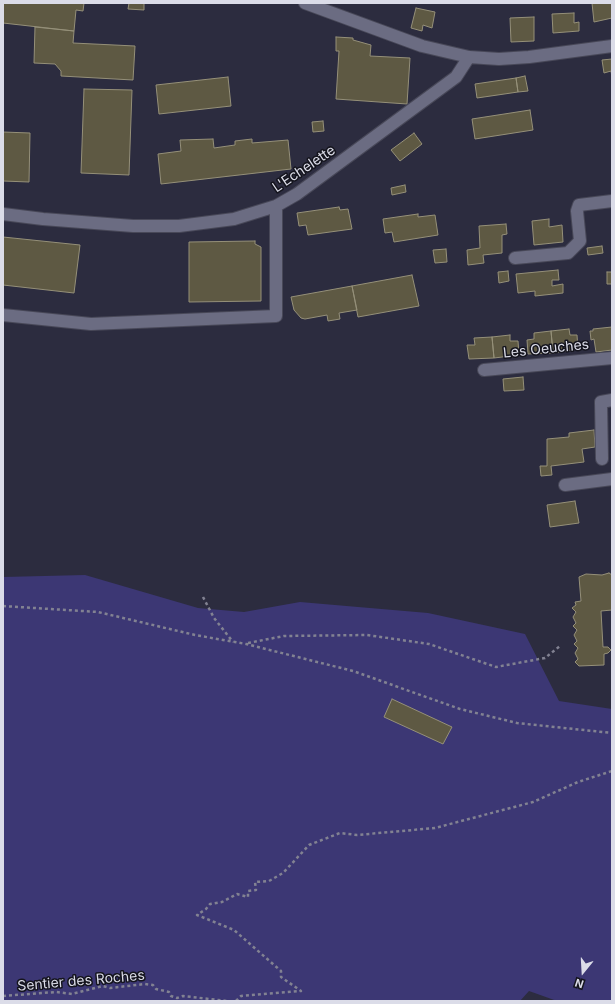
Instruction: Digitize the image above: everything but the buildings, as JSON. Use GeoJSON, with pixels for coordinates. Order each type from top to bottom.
{"type":"FeatureCollection","features":[{"type":"Feature","properties":{"kind":"street"},"geometry":{"type":"LineString","coordinates":[[304,3],[422,46],[469,57],[499,59],[529,57],[612,46]]}},
{"type":"Feature","properties":{"kind":"street","name":"L'Echelette"},"geometry":{"type":"LineString","coordinates":[[3,214],[43,219],[133,226],[179,226],[234,219],[276,206],[297,194],[456,77],[469,57]]}},
{"type":"Feature","properties":{"kind":"street"},"geometry":{"type":"LineString","coordinates":[[515,258],[568,253],[580,241],[577,211],[579,205],[612,201]]}},
{"type":"Feature","properties":{"kind":"street"},"geometry":{"type":"LineString","coordinates":[[3,315],[91,324],[276,316],[276,206]]}},
{"type":"Feature","properties":{"kind":"street","name":"Les Oeuches"},"geometry":{"type":"LineString","coordinates":[[484,370],[612,358]]}},
{"type":"Feature","properties":{"kind":"street"},"geometry":{"type":"LineString","coordinates":[[602,459],[601,402],[612,400]]}},
{"type":"Feature","properties":{"kind":"street"},"geometry":{"type":"LineString","coordinates":[[565,485],[612,479]]}},
{"type":"Feature","properties":{"kind":"path"},"geometry":{"type":"LineString","coordinates":[[203,597],[214,618],[234,642]]}},
{"type":"Feature","properties":{"kind":"path"},"geometry":{"type":"LineString","coordinates":[[3,606],[98,612],[195,635],[246,644],[353,671],[460,709],[517,722],[612,733]]}},
{"type":"Feature","properties":{"kind":"path"},"geometry":{"type":"LineString","coordinates":[[246,644],[284,636],[367,635],[429,644],[496,667],[545,658],[560,646]]}},
{"type":"Feature","properties":{"kind":"path"},"geometry":{"type":"LineString","coordinates":[[236,1001],[241,996],[301,991],[281,977],[282,971],[234,930],[197,915],[206,909],[210,904],[222,902],[237,894],[248,897],[248,891],[256,890],[255,882],[269,881],[283,873],[309,845],[340,833],[357,835],[435,828],[533,802],[578,782],[612,771]]}},
{"type":"Feature","properties":{"kind":"path","name":"Sentier des Roches"},"geometry":{"type":"LineString","coordinates":[[3,996],[56,992],[72,994],[103,986],[110,988],[145,984],[153,985],[156,988],[169,992],[171,996],[177,998],[183,996],[227,1001]]}},
{"type":"Feature","properties":{"kind":"shaded area"},"geometry":{"type":"Polygon","coordinates":[[[85,575],[198,608],[244,612],[300,602],[428,613],[525,634],[559,701],[612,709],[612,1001],[557,1001],[529,991],[520,1001],[3,1001],[3,577],[85,575]]]}}]}
